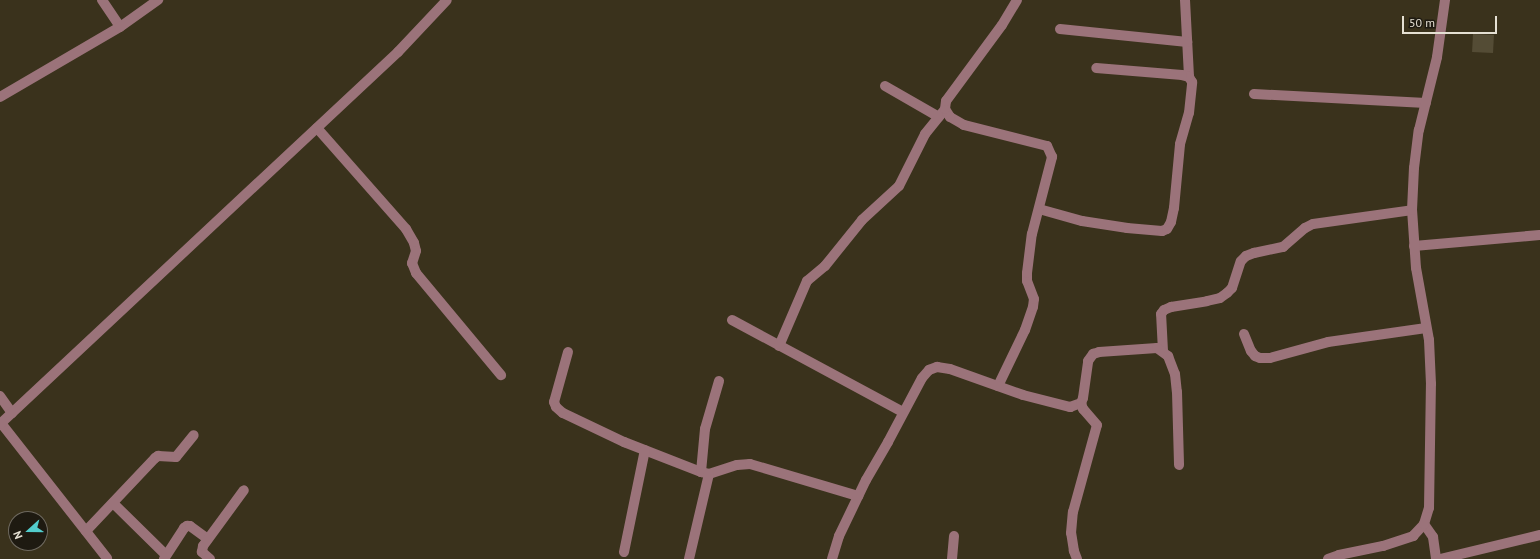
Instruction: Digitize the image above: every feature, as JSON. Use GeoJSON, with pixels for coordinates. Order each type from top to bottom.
{"type":"FeatureCollection","features":[{"type":"Feature","properties":{"kind":"street"},"geometry":{"type":"LineString","coordinates":[[102,0],[120,27]]}},
{"type":"Feature","properties":{"kind":"street"},"geometry":{"type":"LineString","coordinates":[[0,97],[120,27],[158,0]]}},
{"type":"Feature","properties":{"kind":"street"},"geometry":{"type":"LineString","coordinates":[[107,558],[0,423],[398,52],[447,0]]}},
{"type":"Feature","properties":{"kind":"street"},"geometry":{"type":"LineString","coordinates":[[779,346],[807,281],[825,266],[862,220],[899,186],[904,179],[918,146],[942,113],[946,101],[1002,25],[1017,0]]}},
{"type":"Feature","properties":{"kind":"street"},"geometry":{"type":"LineString","coordinates":[[1185,0],[1188,77]]}},
{"type":"Feature","properties":{"kind":"street"},"geometry":{"type":"LineString","coordinates":[[1328,559],[1339,555],[1383,546],[1413,536],[1424,524],[1429,508],[1432,384],[1426,328],[1416,268],[1412,210],[1414,168],[1419,130],[1442,30],[1445,0]]}},
{"type":"Feature","properties":{"kind":"street"},"geometry":{"type":"LineString","coordinates":[[1060,29],[1187,42]]}},
{"type":"Feature","properties":{"kind":"street"},"geometry":{"type":"LineString","coordinates":[[1039,209],[1082,221],[1127,228],[1162,231],[1167,229],[1171,222],[1174,208],[1180,144],[1190,113],[1192,82],[1188,77],[1182,75],[1096,68]]}},
{"type":"Feature","properties":{"kind":"street"},"geometry":{"type":"LineString","coordinates":[[885,86],[964,125],[1047,146],[1052,157],[1032,234],[1027,273],[1027,282],[1034,299],[1034,307],[1025,330],[998,386]]}},
{"type":"Feature","properties":{"kind":"street"},"geometry":{"type":"LineString","coordinates":[[1254,94],[1426,103]]}},
{"type":"Feature","properties":{"kind":"street"},"geometry":{"type":"LineString","coordinates":[[317,128],[406,230],[416,252],[412,263],[416,273],[501,375]]}},
{"type":"Feature","properties":{"kind":"street"},"geometry":{"type":"LineString","coordinates":[[1163,351],[1161,314],[1164,310],[1171,307],[1220,298],[1227,293],[1246,256],[1284,247],[1305,228],[1313,224],[1412,210]]}},
{"type":"Feature","properties":{"kind":"street"},"geometry":{"type":"LineString","coordinates":[[1414,246],[1540,235]]}},
{"type":"Feature","properties":{"kind":"street"},"geometry":{"type":"LineString","coordinates":[[732,320],[903,412]]}},
{"type":"Feature","properties":{"kind":"street"},"geometry":{"type":"LineString","coordinates":[[1244,334],[1251,351],[1255,356],[1260,358],[1270,358],[1328,342],[1426,328]]}},
{"type":"Feature","properties":{"kind":"street"},"geometry":{"type":"LineString","coordinates":[[832,559],[839,536],[858,496],[903,412],[922,378],[929,370],[938,367],[950,369],[1023,395],[1070,407],[1081,403],[1084,398],[1088,361],[1093,354],[1099,352],[1157,348],[1168,356],[1175,374],[1179,464]]}},
{"type":"Feature","properties":{"kind":"street"},"geometry":{"type":"LineString","coordinates":[[568,352],[555,396],[556,407],[570,416],[645,450],[705,473],[737,465],[750,464],[858,496]]}},
{"type":"Feature","properties":{"kind":"street"},"geometry":{"type":"LineString","coordinates":[[689,559],[705,473],[705,429],[719,381]]}},
{"type":"Feature","properties":{"kind":"street"},"geometry":{"type":"LineString","coordinates":[[0,396],[12,412]]}},
{"type":"Feature","properties":{"kind":"street"},"geometry":{"type":"LineString","coordinates":[[1077,559],[1074,551],[1072,533],[1072,512],[1097,424],[1082,409],[1081,403]]}},
{"type":"Feature","properties":{"kind":"street"},"geometry":{"type":"LineString","coordinates":[[86,531],[158,456],[176,457],[194,435]]}},
{"type":"Feature","properties":{"kind":"street"},"geometry":{"type":"LineString","coordinates":[[624,552],[645,450]]}},
{"type":"Feature","properties":{"kind":"street"},"geometry":{"type":"LineString","coordinates":[[210,559],[204,555],[202,550],[208,539],[244,490]]}},
{"type":"Feature","properties":{"kind":"street"},"geometry":{"type":"LineString","coordinates":[[113,503],[165,557],[184,528],[187,526],[190,526],[208,539]]}},
{"type":"Feature","properties":{"kind":"street"},"geometry":{"type":"LineString","coordinates":[[1424,524],[1433,537],[1436,559]]}},
{"type":"Feature","properties":{"kind":"street"},"geometry":{"type":"LineString","coordinates":[[1440,559],[1540,535]]}},
{"type":"Feature","properties":{"kind":"street"},"geometry":{"type":"LineString","coordinates":[[952,559],[954,536]]}},
{"type":"Feature","properties":{"kind":"building"},"geometry":{"type":"Polygon","coordinates":[[[1473,34],[1494,35],[1493,53],[1472,52],[1473,34]]]}}]}
